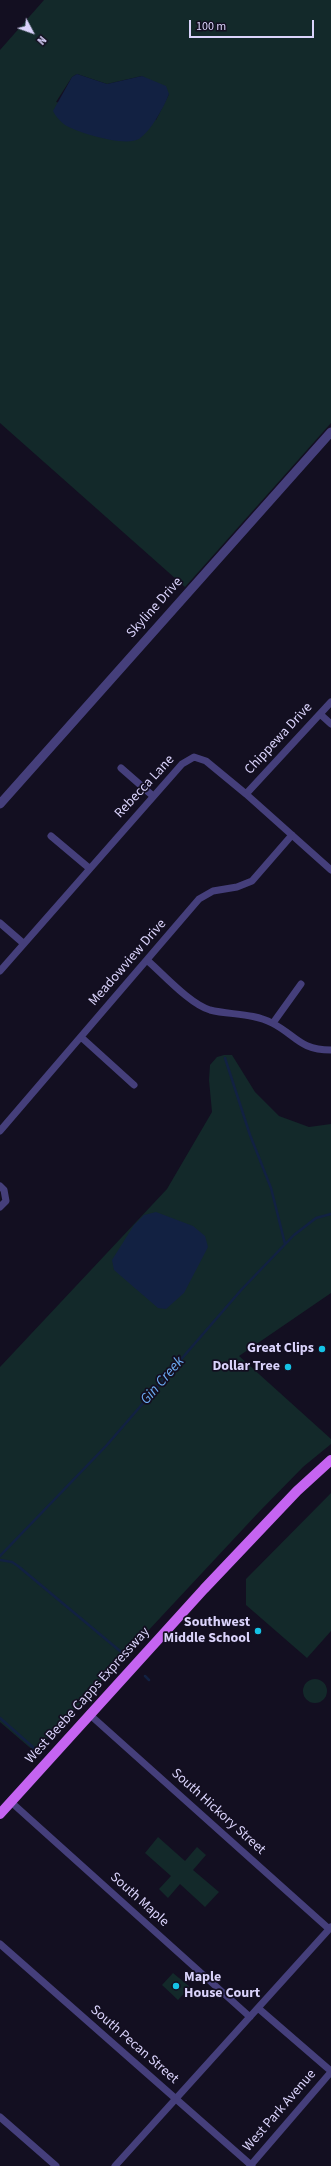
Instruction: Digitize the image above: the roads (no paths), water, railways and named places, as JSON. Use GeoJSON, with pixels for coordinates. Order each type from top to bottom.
{"type":"FeatureCollection","features":[{"type":"Feature","properties":{"kind":"main road","name":"West Beebe Capps Expressway"},"geometry":{"type":"LineString","coordinates":[[0,1814],[250,1539],[297,1491],[331,1460]]}},
{"type":"Feature","properties":{"kind":"street","name":"Skyline Drive"},"geometry":{"type":"LineString","coordinates":[[0,804],[331,432]]}},
{"type":"Feature","properties":{"kind":"street","name":"Chippewa Drive"},"geometry":{"type":"LineString","coordinates":[[246,794],[331,702]]}},
{"type":"Feature","properties":{"kind":"street"},"geometry":{"type":"LineString","coordinates":[[320,714],[331,724]]}},
{"type":"Feature","properties":{"kind":"street","name":"Rebecca Lane"},"geometry":{"type":"LineString","coordinates":[[0,970],[182,764],[194,756],[206,761],[246,794],[331,870]]}},
{"type":"Feature","properties":{"kind":"street"},"geometry":{"type":"LineString","coordinates":[[121,768],[153,796]]}},
{"type":"Feature","properties":{"kind":"street","name":"Meadowview Drive"},"geometry":{"type":"LineString","coordinates":[[0,1131],[148,961],[199,899],[213,891],[237,887],[252,881],[292,835]]}},
{"type":"Feature","properties":{"kind":"street"},"geometry":{"type":"LineString","coordinates":[[51,836],[89,868]]}},
{"type":"Feature","properties":{"kind":"street"},"geometry":{"type":"LineString","coordinates":[[0,923],[23,943]]}},
{"type":"Feature","properties":{"kind":"street"},"geometry":{"type":"LineString","coordinates":[[148,961],[194,1001],[208,1009],[260,1018],[273,1023],[291,1037],[310,1048],[331,1050]]}},
{"type":"Feature","properties":{"kind":"street"},"geometry":{"type":"LineString","coordinates":[[273,1023],[301,984]]}},
{"type":"Feature","properties":{"kind":"street"},"geometry":{"type":"LineString","coordinates":[[81,1037],[134,1085]]}},
{"type":"Feature","properties":{"kind":"street"},"geometry":{"type":"LineString","coordinates":[[0,1186],[4,1190],[6,1201],[0,1207]]}},
{"type":"Feature","properties":{"kind":"street","name":"South Hickory Street"},"geometry":{"type":"LineString","coordinates":[[90,1714],[330,1928]]}},
{"type":"Feature","properties":{"kind":"street","name":"South Maple"},"geometry":{"type":"LineString","coordinates":[[10,1802],[250,2017]]}},
{"type":"Feature","properties":{"kind":"street"},"geometry":{"type":"LineString","coordinates":[[114,2166],[330,1928]]}},
{"type":"Feature","properties":{"kind":"street","name":"South Pecan Street"},"geometry":{"type":"LineString","coordinates":[[0,1944],[251,2166]]}},
{"type":"Feature","properties":{"kind":"street"},"geometry":{"type":"LineString","coordinates":[[258,2008],[331,2072]]}},
{"type":"Feature","properties":{"kind":"street","name":"West Park Avenue"},"geometry":{"type":"LineString","coordinates":[[251,2166],[331,2072]]}},
{"type":"Feature","properties":{"kind":"street"},"geometry":{"type":"LineString","coordinates":[[0,2117],[56,2166]]}},
{"type":"Feature","properties":{"kind":"water"},"geometry":{"type":"Polygon","coordinates":[[[77,74],[107,84],[142,76],[166,86],[169,94],[152,125],[139,139],[123,141],[102,138],[80,132],[65,125],[58,119],[53,111],[72,77],[77,74]]]}},
{"type":"Feature","properties":{"kind":"water"},"geometry":{"type":"Polygon","coordinates":[[[156,1212],[193,1226],[205,1236],[208,1247],[184,1293],[166,1309],[158,1308],[114,1270],[112,1260],[134,1225],[144,1215],[156,1212]]]}},
{"type":"Feature","properties":{"kind":"waterway"},"geometry":{"type":"LineString","coordinates":[[225,1058],[250,1135],[271,1188],[285,1244]]}},
{"type":"Feature","properties":{"kind":"waterway","name":"Gin Creek"},"geometry":{"type":"LineString","coordinates":[[0,1556],[106,1446],[242,1289],[294,1235],[316,1218],[331,1214]]}},
{"type":"Feature","properties":{"kind":"waterway"},"geometry":{"type":"LineString","coordinates":[[0,1560],[12,1562],[18,1566],[126,1656]]}},
{"type":"Feature","properties":{"kind":"waterway"},"geometry":{"type":"LineString","coordinates":[[145,1676],[149,1680]]}},
{"type":"Feature","properties":{"kind":"waterway"},"geometry":{"type":"LineString","coordinates":[[0,1718],[35,1749]]}},
{"type":"Feature","properties":{"kind":"place","name":"Great Clips"},"geometry":{"type":"Point","coordinates":[322,1349]}},
{"type":"Feature","properties":{"kind":"place","name":"Dollar Tree"},"geometry":{"type":"Point","coordinates":[288,1367]}},
{"type":"Feature","properties":{"kind":"place","name":"Southwest Middle School"},"geometry":{"type":"Point","coordinates":[258,1631]}},
{"type":"Feature","properties":{"kind":"place","name":"Maple House Court"},"geometry":{"type":"Point","coordinates":[176,1986]}}]}
